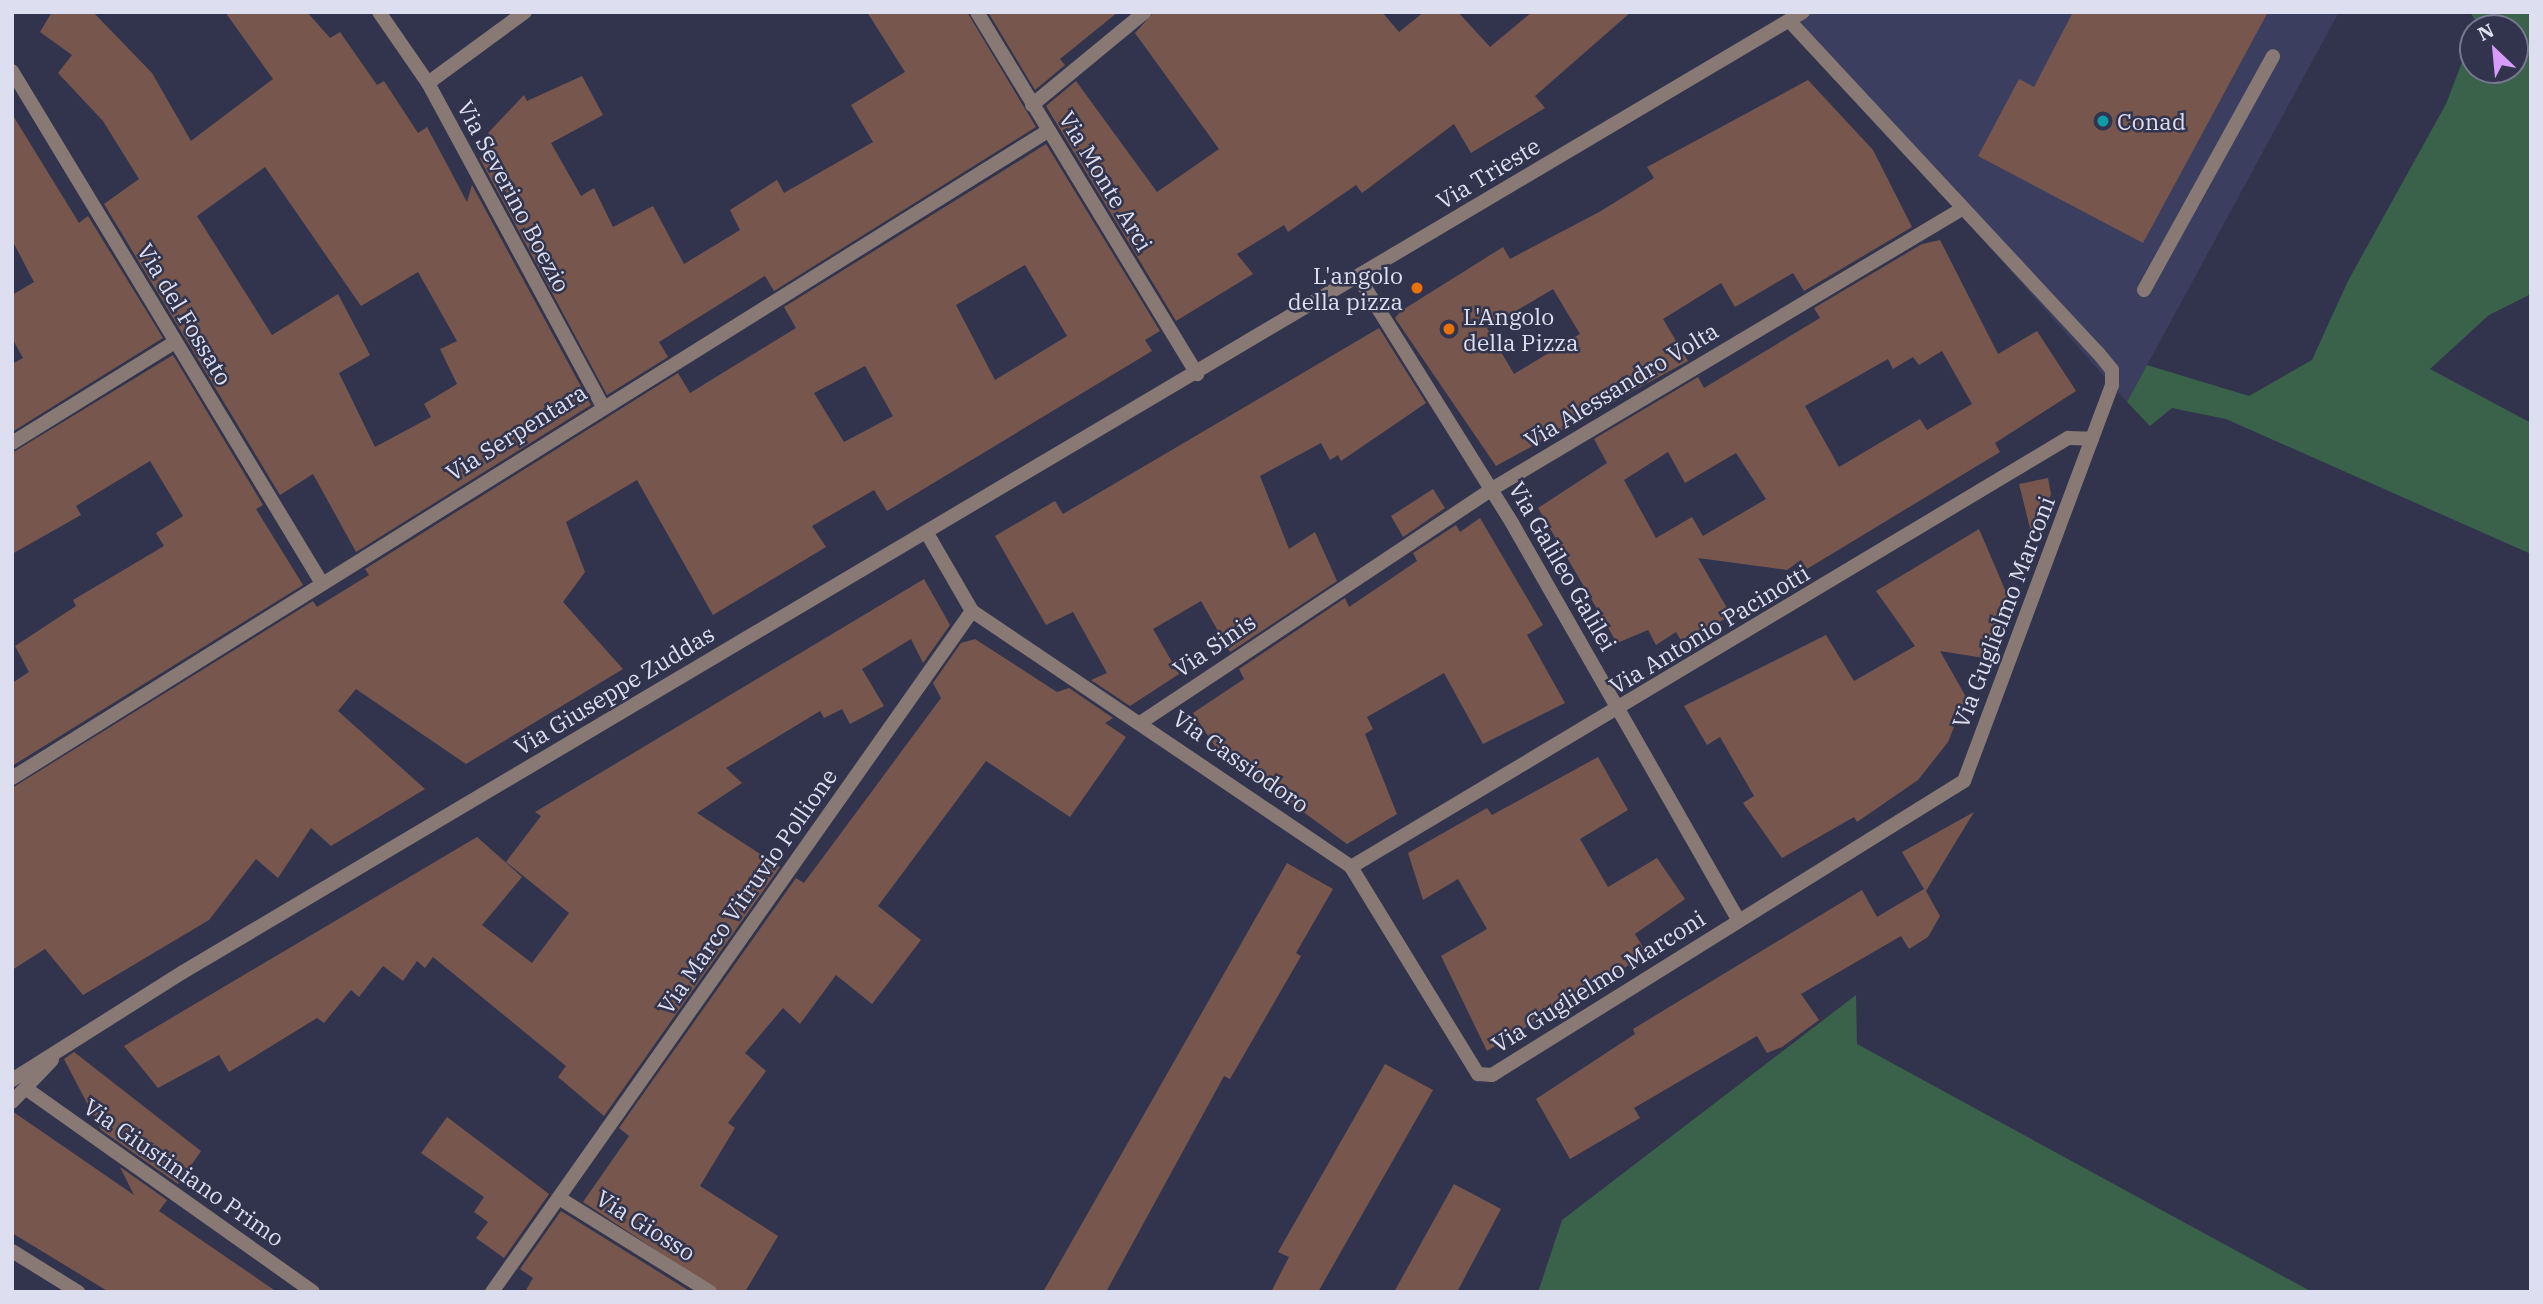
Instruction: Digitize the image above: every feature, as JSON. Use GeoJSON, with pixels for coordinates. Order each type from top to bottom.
{"type":"FeatureCollection","features":[{"type":"Feature","properties":{"kind":"street","name":"Via Severino Boezio"},"geometry":{"type":"LineString","coordinates":[[379,12],[428,83],[602,405]]}},
{"type":"Feature","properties":{"kind":"street"},"geometry":{"type":"LineString","coordinates":[[428,83],[525,12]]}},
{"type":"Feature","properties":{"kind":"street","name":"Via Monte Arci"},"geometry":{"type":"LineString","coordinates":[[977,12],[1197,374]]}},
{"type":"Feature","properties":{"kind":"street"},"geometry":{"type":"LineString","coordinates":[[1032,105],[1145,12]]}},
{"type":"Feature","properties":{"kind":"street","name":"Via Trieste"},"geometry":{"type":"LineString","coordinates":[[1197,374],[1803,12]]}},
{"type":"Feature","properties":{"kind":"street","name":"Via Guglielmo Marconi"},"geometry":{"type":"LineString","coordinates":[[1478,1074],[1492,1075],[1964,781],[2092,439],[2112,370],[1960,210],[1789,21]]}},
{"type":"Feature","properties":{"kind":"street"},"geometry":{"type":"LineString","coordinates":[[2144,290],[2273,56]]}},
{"type":"Feature","properties":{"kind":"street","name":"Via del Fossato"},"geometry":{"type":"LineString","coordinates":[[12,72],[320,580]]}},
{"type":"Feature","properties":{"kind":"street","name":"Via Serpentara"},"geometry":{"type":"LineString","coordinates":[[12,778],[320,580],[1048,131]]}},
{"type":"Feature","properties":{"kind":"street","name":"Via Alessandro Volta"},"geometry":{"type":"LineString","coordinates":[[1311,608],[1492,489],[1960,210]]}},
{"type":"Feature","properties":{"kind":"street","name":"Via Galileo Galilei"},"geometry":{"type":"LineString","coordinates":[[1359,278],[1492,489],[1738,920]]}},
{"type":"Feature","properties":{"kind":"street"},"geometry":{"type":"LineString","coordinates":[[12,443],[175,342]]}},
{"type":"Feature","properties":{"kind":"street","name":"Via Giuseppe Zuddas"},"geometry":{"type":"LineString","coordinates":[[12,1080],[1197,374]]}},
{"type":"Feature","properties":{"kind":"street","name":"Via Antonio Pacinotti"},"geometry":{"type":"LineString","coordinates":[[1351,867],[1620,710],[2068,438],[2092,439]]}},
{"type":"Feature","properties":{"kind":"street","name":"Via Cassiodoro"},"geometry":{"type":"LineString","coordinates":[[928,535],[972,611],[1143,721],[1351,867],[1478,1074]]}},
{"type":"Feature","properties":{"kind":"street","name":"Via Sinis"},"geometry":{"type":"LineString","coordinates":[[1143,721],[1311,608]]}},
{"type":"Feature","properties":{"kind":"street","name":"Via Marco Vitruvio Pollione"},"geometry":{"type":"LineString","coordinates":[[559,1198],[972,611]]}},
{"type":"Feature","properties":{"kind":"street","name":"Via Giuseppe Zuddas"},"geometry":{"type":"LineString","coordinates":[[12,1102],[28,1090],[58,1052]]}},
{"type":"Feature","properties":{"kind":"street","name":"Via Giustiniano Primo"},"geometry":{"type":"LineString","coordinates":[[28,1090],[313,1292]]}},
{"type":"Feature","properties":{"kind":"street"},"geometry":{"type":"LineString","coordinates":[[492,1292],[559,1198]]}},
{"type":"Feature","properties":{"kind":"street","name":"Via Giosso"},"geometry":{"type":"LineString","coordinates":[[559,1198],[710,1292]]}},
{"type":"Feature","properties":{"kind":"street"},"geometry":{"type":"LineString","coordinates":[[12,1251],[78,1292]]}},
{"type":"Feature","properties":{"kind":"shaded area"},"geometry":{"type":"Polygon","coordinates":[[[1804,12],[2339,12],[2127,402],[1789,21],[1804,12]]]}},
{"type":"Feature","properties":{"kind":"green space"},"geometry":{"type":"Polygon","coordinates":[[[2470,12],[2531,12],[2531,294],[2489,315],[2430,369],[2531,423],[2531,554],[2226,419],[2172,408],[2150,426],[2127,402],[2147,365],[2249,396],[2312,360],[2348,281],[2446,104],[2459,70],[2459,84],[2529,84],[2529,14],[2470,12]]]}},
{"type":"Feature","properties":{"kind":"green space"},"geometry":{"type":"Polygon","coordinates":[[[1856,995],[1857,1044],[2312,1292],[1538,1292],[1562,1220],[1856,995]]]}},
{"type":"Feature","properties":{"kind":"building"},"geometry":{"type":"Polygon","coordinates":[[[52,12],[93,12],[152,73],[191,141],[273,79],[225,12],[307,12],[330,38],[340,32],[377,85],[384,81],[418,133],[427,127],[467,202],[472,185],[591,405],[356,552],[313,474],[280,495],[104,204],[139,179],[103,121],[58,73],[72,55],[40,32],[52,12]],[[265,167],[197,216],[272,335],[338,294],[370,355],[339,373],[375,447],[431,417],[424,404],[457,384],[440,349],[457,341],[418,272],[361,306],[265,167]]]}},
{"type":"Feature","properties":{"kind":"building"},"geometry":{"type":"Polygon","coordinates":[[[867,12],[967,12],[1036,127],[774,291],[765,276],[659,342],[668,357],[607,395],[480,159],[489,132],[524,95],[527,101],[582,76],[603,115],[551,143],[581,196],[594,188],[613,227],[653,206],[684,264],[740,230],[730,210],[777,180],[784,193],[873,142],[851,105],[905,72],[867,12]]]}},
{"type":"Feature","properties":{"kind":"building"},"geometry":{"type":"Polygon","coordinates":[[[988,12],[1118,12],[1060,59],[1065,65],[1035,90],[988,12]]]}},
{"type":"Feature","properties":{"kind":"building"},"geometry":{"type":"Polygon","coordinates":[[[1154,12],[1382,12],[1399,32],[1424,12],[1458,12],[1490,47],[1532,12],[1631,12],[1535,96],[1545,108],[1471,153],[1454,124],[1362,193],[1356,185],[1288,232],[1284,225],[1237,254],[1253,274],[1176,321],[1046,106],[1076,81],[1157,192],[1219,149],[1135,33],[1154,12]]]}},
{"type":"Feature","properties":{"kind":"building","name":"Conad"},"geometry":{"type":"Polygon","coordinates":[[[2073,12],[2268,12],[2143,243],[1978,156],[2019,79],[2034,87],[2073,12]]]}},
{"type":"Feature","properties":{"kind":"building"},"geometry":{"type":"Polygon","coordinates":[[[1808,80],[1873,150],[1912,227],[1804,291],[1793,273],[1735,307],[1721,283],[1663,319],[1688,361],[1496,466],[1395,318],[1401,311],[1503,247],[1510,259],[1601,211],[1654,178],[1647,167],[1808,80]],[[1553,289],[1487,328],[1514,374],[1580,334],[1553,289]]]}},
{"type":"Feature","properties":{"kind":"building"},"geometry":{"type":"Polygon","coordinates":[[[12,114],[79,223],[88,216],[163,338],[12,432],[12,364],[23,358],[12,338],[12,295],[34,282],[12,240],[12,114]]]}},
{"type":"Feature","properties":{"kind":"building"},"geometry":{"type":"Polygon","coordinates":[[[1046,144],[1160,331],[1145,340],[1152,351],[887,511],[874,490],[812,526],[826,547],[713,615],[637,480],[566,522],[585,572],[563,602],[623,669],[466,764],[356,689],[338,711],[425,789],[331,846],[311,828],[278,878],[256,859],[209,920],[83,995],[45,949],[12,970],[12,788],[313,601],[317,607],[369,575],[365,569],[678,373],[690,393],[796,328],[784,307],[1046,144]],[[1025,265],[956,305],[995,380],[1067,336],[1025,265]],[[865,366],[814,393],[844,442],[893,416],[865,366]]]}},
{"type":"Feature","properties":{"kind":"building"},"geometry":{"type":"Polygon","coordinates":[[[1940,240],[1998,354],[2037,331],[2076,391],[1995,443],[2000,452],[1807,569],[1801,560],[1787,570],[1698,558],[1731,615],[1683,644],[1676,632],[1656,645],[1648,630],[1617,643],[1538,508],[1607,463],[1594,439],[1698,377],[1704,388],[1820,318],[1814,308],[1922,244],[1940,240]],[[1942,351],[1919,365],[1913,357],[1893,369],[1888,359],[1805,406],[1839,467],[1920,419],[1927,430],[1972,404],[1942,351]],[[1668,452],[1624,480],[1656,538],[1692,517],[1703,536],[1766,499],[1736,453],[1685,483],[1668,452]]]}},
{"type":"Feature","properties":{"kind":"building"},"geometry":{"type":"Polygon","coordinates":[[[1379,328],[1426,403],[1341,461],[1338,455],[1330,460],[1321,443],[1260,476],[1289,549],[1315,532],[1337,581],[1230,652],[1201,601],[1153,629],[1179,674],[1130,706],[1091,680],[1107,673],[1073,612],[1046,625],[995,536],[1055,501],[1063,514],[1379,328]]]}},
{"type":"Feature","properties":{"kind":"building"},"geometry":{"type":"Polygon","coordinates":[[[173,355],[263,505],[256,509],[303,585],[12,766],[12,683],[29,672],[15,646],[76,606],[73,600],[164,546],[156,533],[183,516],[150,461],[76,506],[81,515],[12,554],[12,453],[173,355]]]}},
{"type":"Feature","properties":{"kind":"building"},"geometry":{"type":"Polygon","coordinates":[[[2048,478],[2051,494],[2033,540],[2019,484],[2048,478]]]}},
{"type":"Feature","properties":{"kind":"building"},"geometry":{"type":"Polygon","coordinates":[[[1433,489],[1445,508],[1403,537],[1391,516],[1433,489]]]}},
{"type":"Feature","properties":{"kind":"building"},"geometry":{"type":"Polygon","coordinates":[[[1480,518],[1543,625],[1527,635],[1565,703],[1483,744],[1444,673],[1367,717],[1373,729],[1365,734],[1397,814],[1347,844],[1216,748],[1193,713],[1244,679],[1239,669],[1345,598],[1349,607],[1417,561],[1413,553],[1456,525],[1460,532],[1480,518]]]}},
{"type":"Feature","properties":{"kind":"building"},"geometry":{"type":"Polygon","coordinates":[[[1979,529],[2009,599],[1984,658],[1940,651],[1966,697],[1948,742],[1918,780],[1857,822],[1854,817],[1782,858],[1743,803],[1754,796],[1720,737],[1707,745],[1684,706],[1826,635],[1854,681],[1915,646],[1876,591],[1979,529]]]}},
{"type":"Feature","properties":{"kind":"building"},"geometry":{"type":"Polygon","coordinates":[[[924,579],[950,625],[923,663],[911,639],[862,669],[884,706],[850,724],[842,709],[824,718],[820,711],[726,768],[742,783],[697,813],[780,867],[604,1116],[558,1077],[566,1066],[433,957],[425,968],[417,961],[403,981],[383,966],[359,997],[351,990],[324,1023],[317,1018],[229,1072],[219,1055],[158,1088],[124,1046],[477,837],[522,877],[482,925],[532,963],[569,913],[506,862],[541,816],[535,812],[924,579]]]}},
{"type":"Feature","properties":{"kind":"building"},"geometry":{"type":"Polygon","coordinates":[[[975,639],[1057,692],[1069,688],[1113,718],[1105,723],[1126,737],[1070,817],[986,761],[878,906],[921,940],[872,1004],[836,975],[800,1024],[783,1008],[745,1053],[766,1071],[728,1123],[735,1128],[700,1186],[778,1236],[745,1292],[720,1292],[583,1202],[629,1136],[619,1128],[796,878],[804,883],[941,698],[933,683],[961,643],[975,639]]]}},
{"type":"Feature","properties":{"kind":"building"},"geometry":{"type":"Polygon","coordinates":[[[1598,757],[1628,810],[1580,839],[1608,887],[1657,858],[1685,899],[1635,934],[1647,954],[1487,1051],[1441,956],[1487,929],[1458,879],[1423,900],[1408,853],[1487,808],[1492,815],[1598,757]]]}},
{"type":"Feature","properties":{"kind":"building"},"geometry":{"type":"Polygon","coordinates":[[[1974,812],[1926,891],[1940,916],[1928,937],[1909,949],[1901,936],[1801,994],[1819,1020],[1782,1047],[1767,1053],[1757,1036],[1634,1108],[1640,1118],[1570,1159],[1536,1099],[1635,1034],[1633,1029],[1862,890],[1877,917],[1924,889],[1902,852],[1974,812]]]}},
{"type":"Feature","properties":{"kind":"building"},"geometry":{"type":"Polygon","coordinates":[[[1287,863],[1333,889],[1296,953],[1301,956],[1230,1079],[1224,1076],[1106,1292],[1043,1292],[1287,863]]]}},
{"type":"Feature","properties":{"kind":"building"},"geometry":{"type":"Polygon","coordinates":[[[74,1052],[201,1151],[178,1184],[101,1130],[64,1059],[74,1052]]]}},
{"type":"Feature","properties":{"kind":"building"},"geometry":{"type":"Polygon","coordinates":[[[1385,1064],[1433,1090],[1318,1292],[1271,1292],[1289,1257],[1278,1252],[1385,1064]]]}},
{"type":"Feature","properties":{"kind":"building"},"geometry":{"type":"Polygon","coordinates":[[[12,1111],[134,1195],[120,1167],[167,1200],[159,1211],[277,1292],[109,1292],[12,1233],[12,1111]]]}},
{"type":"Feature","properties":{"kind":"building"},"geometry":{"type":"Polygon","coordinates":[[[447,1117],[549,1194],[504,1258],[476,1238],[488,1222],[474,1212],[484,1197],[421,1153],[447,1117]]]}},
{"type":"Feature","properties":{"kind":"building"},"geometry":{"type":"Polygon","coordinates":[[[1454,1184],[1501,1209],[1457,1292],[1394,1292],[1454,1184]]]}},
{"type":"Feature","properties":{"kind":"building"},"geometry":{"type":"Polygon","coordinates":[[[561,1211],[691,1292],[525,1292],[533,1278],[520,1269],[561,1211]]]}},
{"type":"Feature","properties":{"kind":"place","name":"Conad"},"geometry":{"type":"Point","coordinates":[2103,121]}},
{"type":"Feature","properties":{"kind":"place","name":"L'angolo della pizza"},"geometry":{"type":"Point","coordinates":[1417,288]}},
{"type":"Feature","properties":{"kind":"place","name":"L'Angolo della Pizza"},"geometry":{"type":"Point","coordinates":[1449,329]}}]}
